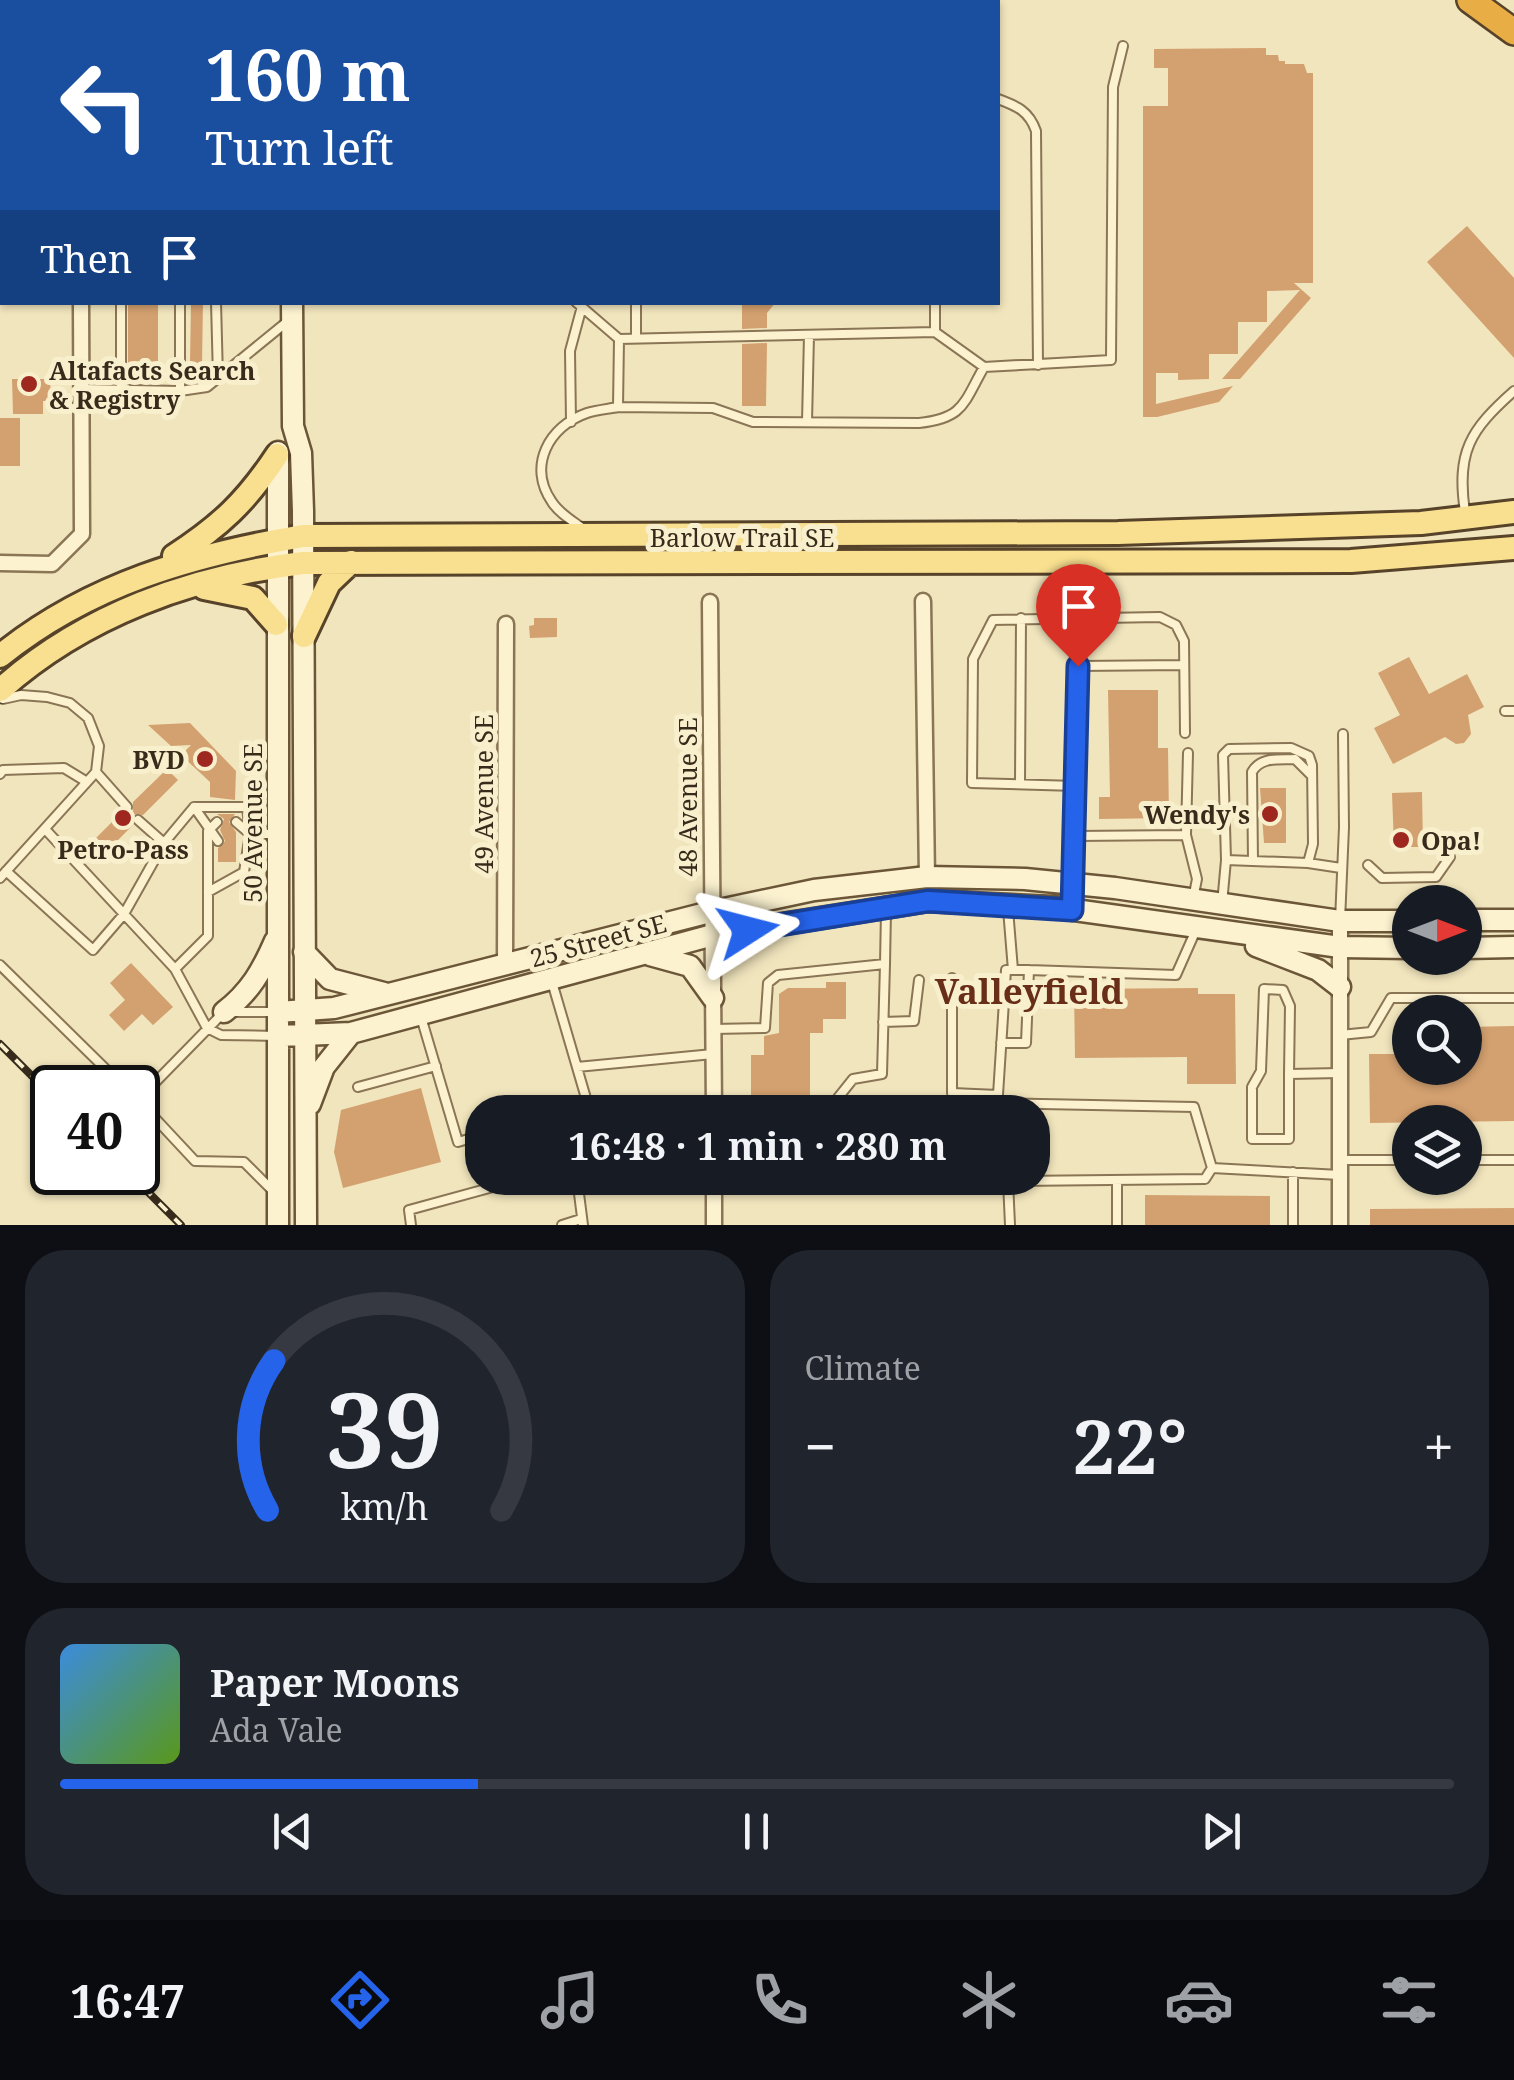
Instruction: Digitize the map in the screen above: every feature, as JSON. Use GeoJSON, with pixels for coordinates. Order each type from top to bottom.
{"type":"FeatureCollection","features":[{"type":"Feature","properties":{"kind":"highway"},"geometry":{"type":"LineString","coordinates":[[1470,0],[1514,32]]}},
{"type":"Feature","properties":{"kind":"main road"},"geometry":{"type":"LineString","coordinates":[[150,572],[229,517],[276,456]]}},
{"type":"Feature","properties":{"kind":"main road","name":"Barlow Trail SE"},"geometry":{"type":"LineString","coordinates":[[0,656],[62,612],[150,572],[192,559],[303,536],[1118,533],[1421,523],[1514,512]]}},
{"type":"Feature","properties":{"kind":"main road","name":"Barlow Trail SE"},"geometry":{"type":"LineString","coordinates":[[0,690],[30,663],[102,620],[150,599],[276,566],[350,562],[1332,562],[1514,548]]}},
{"type":"Feature","properties":{"kind":"main road"},"geometry":{"type":"LineString","coordinates":[[304,636],[329,583],[350,562]]}},
{"type":"Feature","properties":{"kind":"main road"},"geometry":{"type":"LineString","coordinates":[[196,586],[252,598],[276,624]]}},
{"type":"Feature","properties":{"kind":"street"},"geometry":{"type":"LineString","coordinates":[[0,564],[52,564],[82,534],[81,305]]}},
{"type":"Feature","properties":{"kind":"street","name":"50 Avenue SE"},"geometry":{"type":"LineString","coordinates":[[294,307],[293,426],[301,453],[303,536],[306,1225]]}},
{"type":"Feature","properties":{"kind":"street","name":"50 Avenue SE"},"geometry":{"type":"LineString","coordinates":[[278,1225],[276,456],[293,426]]}},
{"type":"Feature","properties":{"kind":"street","name":"48 Avenue SE"},"geometry":{"type":"LineString","coordinates":[[710,602],[714,1095]]}},
{"type":"Feature","properties":{"kind":"street"},"geometry":{"type":"LineString","coordinates":[[923,602],[927,877]]}},
{"type":"Feature","properties":{"kind":"street","name":"49 Avenue SE"},"geometry":{"type":"LineString","coordinates":[[505,965],[506,624]]}},
{"type":"Feature","properties":{"kind":"street","name":"25 Street SE"},"geometry":{"type":"LineString","coordinates":[[278,1012],[304,1012],[391,994],[710,912],[814,890],[927,877],[1025,879],[1340,921],[1392,920]]}},
{"type":"Feature","properties":{"kind":"street"},"geometry":{"type":"LineString","coordinates":[[1072,910],[1073,884]]}},
{"type":"Feature","properties":{"kind":"street","name":"25 Street SE"},"geometry":{"type":"LineString","coordinates":[[278,1036],[351,1033],[713,935],[928,901],[1072,910],[1237,935],[1340,947],[1392,948]]}},
{"type":"Feature","properties":{"kind":"street"},"geometry":{"type":"LineString","coordinates":[[1482,920],[1514,920]]}},
{"type":"Feature","properties":{"kind":"street"},"geometry":{"type":"LineString","coordinates":[[1340,921],[1340,1225]]}},
{"type":"Feature","properties":{"kind":"street"},"geometry":{"type":"LineString","coordinates":[[224,1012],[255,981],[278,935]]}},
{"type":"Feature","properties":{"kind":"street"},"geometry":{"type":"LineString","coordinates":[[1237,935],[1318,970],[1340,987]]}},
{"type":"Feature","properties":{"kind":"street"},"geometry":{"type":"LineString","coordinates":[[1482,948],[1514,947]]}},
{"type":"Feature","properties":{"kind":"street"},"geometry":{"type":"LineString","coordinates":[[304,952],[330,978],[360,989],[391,994]]}},
{"type":"Feature","properties":{"kind":"street"},"geometry":{"type":"LineString","coordinates":[[642,954],[690,966],[713,998]]}},
{"type":"Feature","properties":{"kind":"street"},"geometry":{"type":"LineString","coordinates":[[304,1120],[324,1067],[351,1033]]}},
{"type":"Feature","properties":{"kind":"street"},"geometry":{"type":"LineString","coordinates":[[714,1195],[714,1225]]}},
{"type":"Feature","properties":{"kind":"lane"},"geometry":{"type":"LineString","coordinates":[[571,422],[570,351],[578,306],[618,339],[936,332],[984,367],[1110,360],[1113,87],[1122,46]]}},
{"type":"Feature","properties":{"kind":"lane"},"geometry":{"type":"LineString","coordinates":[[1000,100],[1031,117],[1036,131],[1038,366]]}},
{"type":"Feature","properties":{"kind":"lane"},"geometry":{"type":"LineString","coordinates":[[120,305],[121,388]]}},
{"type":"Feature","properties":{"kind":"lane"},"geometry":{"type":"LineString","coordinates":[[180,391],[180,305],[191,308]]}},
{"type":"Feature","properties":{"kind":"lane"},"geometry":{"type":"LineString","coordinates":[[636,305],[636,338]]}},
{"type":"Feature","properties":{"kind":"lane"},"geometry":{"type":"LineString","coordinates":[[935,305],[936,332]]}},
{"type":"Feature","properties":{"kind":"lane"},"geometry":{"type":"LineString","coordinates":[[203,308],[216,306],[218,378]]}},
{"type":"Feature","properties":{"kind":"lane"},"geometry":{"type":"LineString","coordinates":[[82,389],[180,391],[207,387],[294,307]]}},
{"type":"Feature","properties":{"kind":"lane"},"geometry":{"type":"LineString","coordinates":[[180,326],[191,327]]}},
{"type":"Feature","properties":{"kind":"lane"},"geometry":{"type":"LineString","coordinates":[[202,327],[216,328]]}},
{"type":"Feature","properties":{"kind":"lane"},"geometry":{"type":"LineString","coordinates":[[808,422],[809,334]]}},
{"type":"Feature","properties":{"kind":"lane"},"geometry":{"type":"LineString","coordinates":[[618,339],[618,408]]}},
{"type":"Feature","properties":{"kind":"lane"},"geometry":{"type":"LineString","coordinates":[[180,344],[191,344]]}},
{"type":"Feature","properties":{"kind":"lane"},"geometry":{"type":"LineString","coordinates":[[202,344],[216,344]]}},
{"type":"Feature","properties":{"kind":"lane"},"geometry":{"type":"LineString","coordinates":[[589,534],[548,498],[542,477],[543,452],[554,432],[586,413],[618,408],[713,408],[753,422],[919,423],[944,420],[959,409],[984,367]]}},
{"type":"Feature","properties":{"kind":"lane"},"geometry":{"type":"LineString","coordinates":[[1466,518],[1461,472],[1465,450],[1489,413],[1514,390]]}},
{"type":"Feature","properties":{"kind":"lane"},"geometry":{"type":"LineString","coordinates":[[1076,786],[972,783],[972,658],[993,620],[1160,617],[1176,625],[1184,641],[1185,733]]}},
{"type":"Feature","properties":{"kind":"lane"},"geometry":{"type":"LineString","coordinates":[[1020,784],[1021,618]]}},
{"type":"Feature","properties":{"kind":"lane"},"geometry":{"type":"LineString","coordinates":[[1073,884],[1078,666],[1184,665]]}},
{"type":"Feature","properties":{"kind":"lane"},"geometry":{"type":"LineString","coordinates":[[0,699],[34,696],[70,703],[88,718],[99,746],[96,772],[3,874],[93,950],[124,914],[164,843],[194,807]]}},
{"type":"Feature","properties":{"kind":"lane"},"geometry":{"type":"LineString","coordinates":[[1340,921],[1343,734]]}},
{"type":"Feature","properties":{"kind":"lane"},"geometry":{"type":"LineString","coordinates":[[1222,904],[1226,860],[1223,755],[1229,749],[1292,748],[1309,756],[1312,844],[1308,863]]}},
{"type":"Feature","properties":{"kind":"lane"},"geometry":{"type":"LineString","coordinates":[[1188,753],[1186,834],[1197,879],[1193,900]]}},
{"type":"Feature","properties":{"kind":"lane"},"geometry":{"type":"LineString","coordinates":[[1253,861],[1252,772],[1256,765],[1296,759],[1312,776]]}},
{"type":"Feature","properties":{"kind":"lane"},"geometry":{"type":"LineString","coordinates":[[0,774],[4,770],[64,768],[87,782]]}},
{"type":"Feature","properties":{"kind":"lane"},"geometry":{"type":"LineString","coordinates":[[96,772],[127,808]]}},
{"type":"Feature","properties":{"kind":"lane"},"geometry":{"type":"LineString","coordinates":[[194,807],[218,841]]}},
{"type":"Feature","properties":{"kind":"lane"},"geometry":{"type":"LineString","coordinates":[[194,807],[247,807],[250,834],[244,872],[208,892]]}},
{"type":"Feature","properties":{"kind":"lane"},"geometry":{"type":"LineString","coordinates":[[138,820],[164,843]]}},
{"type":"Feature","properties":{"kind":"lane"},"geometry":{"type":"LineString","coordinates":[[175,970],[208,936],[208,831],[218,822]]}},
{"type":"Feature","properties":{"kind":"lane"},"geometry":{"type":"LineString","coordinates":[[236,822],[250,834]]}},
{"type":"Feature","properties":{"kind":"lane"},"geometry":{"type":"LineString","coordinates":[[44,829],[175,970],[206,1028],[221,1034],[278,1036]]}},
{"type":"Feature","properties":{"kind":"lane"},"geometry":{"type":"LineString","coordinates":[[236,841],[250,834],[277,834]]}},
{"type":"Feature","properties":{"kind":"lane"},"geometry":{"type":"LineString","coordinates":[[1074,836],[1186,834]]}},
{"type":"Feature","properties":{"kind":"lane"},"geometry":{"type":"LineString","coordinates":[[1368,866],[1382,878],[1436,877],[1450,858]]}},
{"type":"Feature","properties":{"kind":"lane"},"geometry":{"type":"LineString","coordinates":[[1226,860],[1341,868]]}},
{"type":"Feature","properties":{"kind":"lane"},"geometry":{"type":"LineString","coordinates":[[1007,905],[1013,970]]}},
{"type":"Feature","properties":{"kind":"lane"},"geometry":{"type":"LineString","coordinates":[[840,1095],[853,1079],[882,1074],[886,908]]}},
{"type":"Feature","properties":{"kind":"lane"},"geometry":{"type":"LineString","coordinates":[[1196,929],[1176,975],[1006,970],[997,1103],[1194,1107],[1212,1168]]}},
{"type":"Feature","properties":{"kind":"lane"},"geometry":{"type":"LineString","coordinates":[[0,964],[101,1065]]}},
{"type":"Feature","properties":{"kind":"lane"},"geometry":{"type":"LineString","coordinates":[[713,1028],[765,1028],[768,982],[778,975],[884,964]]}},
{"type":"Feature","properties":{"kind":"lane"},"geometry":{"type":"LineString","coordinates":[[1001,1043],[1026,1043],[1030,970]]}},
{"type":"Feature","properties":{"kind":"lane"},"geometry":{"type":"LineString","coordinates":[[551,978],[585,1095]]}},
{"type":"Feature","properties":{"kind":"lane"},"geometry":{"type":"LineString","coordinates":[[952,978],[952,1093],[998,1094]]}},
{"type":"Feature","properties":{"kind":"lane"},"geometry":{"type":"LineString","coordinates":[[884,1022],[914,1022],[919,980]]}},
{"type":"Feature","properties":{"kind":"lane"},"geometry":{"type":"LineString","coordinates":[[1264,989],[1283,990],[1290,1006],[1289,1074],[1289,1139],[1252,1139],[1252,1087],[1261,1071],[1264,989]]}},
{"type":"Feature","properties":{"kind":"lane"},"geometry":{"type":"LineString","coordinates":[[1340,1035],[1372,1032],[1391,998],[1514,998]]}},
{"type":"Feature","properties":{"kind":"lane"},"geometry":{"type":"LineString","coordinates":[[160,1077],[224,1012],[278,1012]]}},
{"type":"Feature","properties":{"kind":"lane"},"geometry":{"type":"LineString","coordinates":[[420,1014],[458,1142],[465,1140]]}},
{"type":"Feature","properties":{"kind":"lane"},"geometry":{"type":"LineString","coordinates":[[577,1067],[713,1054]]}},
{"type":"Feature","properties":{"kind":"lane"},"geometry":{"type":"LineString","coordinates":[[358,1087],[436,1066]]}},
{"type":"Feature","properties":{"kind":"lane"},"geometry":{"type":"LineString","coordinates":[[1289,1074],[1340,1073]]}},
{"type":"Feature","properties":{"kind":"lane"},"geometry":{"type":"LineString","coordinates":[[160,1124],[195,1161],[244,1162],[277,1196]]}},
{"type":"Feature","properties":{"kind":"lane"},"geometry":{"type":"LineString","coordinates":[[1482,1160],[1514,1160]]}},
{"type":"Feature","properties":{"kind":"lane"},"geometry":{"type":"LineString","coordinates":[[1212,1168],[1293,1172],[1392,1162]]}},
{"type":"Feature","properties":{"kind":"lane"},"geometry":{"type":"LineString","coordinates":[[1010,1225],[1008,1181],[1204,1179],[1212,1168]]}},
{"type":"Feature","properties":{"kind":"lane"},"geometry":{"type":"LineString","coordinates":[[1293,1172],[1293,1225]]}},
{"type":"Feature","properties":{"kind":"lane"},"geometry":{"type":"LineString","coordinates":[[1116,1180],[1118,1225]]}},
{"type":"Feature","properties":{"kind":"lane"},"geometry":{"type":"LineString","coordinates":[[411,1225],[408,1210],[465,1195]]}},
{"type":"Feature","properties":{"kind":"lane"},"geometry":{"type":"LineString","coordinates":[[562,1225],[582,1222],[579,1195]]}},
{"type":"Feature","properties":{"kind":"building"},"geometry":{"type":"Polygon","coordinates":[[[1266,48],[1266,55],[1278,55],[1285,64],[1304,64],[1307,73],[1313,73],[1313,283],[1294,283],[1311,298],[1240,379],[1222,379],[1300,290],[1267,291],[1267,322],[1238,322],[1238,354],[1209,354],[1209,379],[1178,380],[1178,373],[1156,373],[1156,404],[1233,386],[1219,402],[1143,417],[1143,106],[1168,106],[1168,68],[1154,68],[1154,49],[1266,48]]]}},
{"type":"Feature","properties":{"kind":"building"},"geometry":{"type":"Polygon","coordinates":[[[1467,226],[1514,278],[1514,358],[1427,262],[1467,226]]]}},
{"type":"Feature","properties":{"kind":"building"},"geometry":{"type":"Polygon","coordinates":[[[128,305],[158,305],[158,364],[128,363],[128,305]]]}},
{"type":"Feature","properties":{"kind":"building"},"geometry":{"type":"Polygon","coordinates":[[[191,305],[203,305],[202,364],[190,364],[191,305]]]}},
{"type":"Feature","properties":{"kind":"building"},"geometry":{"type":"Polygon","coordinates":[[[742,305],[774,305],[767,313],[767,328],[742,329],[742,305]]]}},
{"type":"Feature","properties":{"kind":"building"},"geometry":{"type":"Polygon","coordinates":[[[767,343],[766,406],[742,406],[742,344],[767,343]]]}},
{"type":"Feature","properties":{"kind":"building"},"geometry":{"type":"Polygon","coordinates":[[[12,379],[50,379],[51,401],[43,401],[43,414],[13,414],[12,379]]]}},
{"type":"Feature","properties":{"kind":"building"},"geometry":{"type":"Polygon","coordinates":[[[0,418],[20,418],[20,466],[0,466],[0,418]]]}},
{"type":"Feature","properties":{"kind":"building"},"geometry":{"type":"Polygon","coordinates":[[[534,618],[557,618],[557,637],[530,638],[529,626],[534,625],[534,618]]]}},
{"type":"Feature","properties":{"kind":"building"},"geometry":{"type":"Polygon","coordinates":[[[1409,657],[1429,694],[1467,674],[1484,707],[1468,715],[1471,734],[1464,743],[1456,744],[1445,737],[1393,764],[1374,728],[1400,715],[1378,673],[1409,657]]]}},
{"type":"Feature","properties":{"kind":"building"},"geometry":{"type":"Polygon","coordinates":[[[1108,690],[1158,690],[1158,748],[1168,748],[1169,818],[1099,819],[1099,797],[1110,797],[1108,690]]]}},
{"type":"Feature","properties":{"kind":"building","name":"BVD"},"geometry":{"type":"Polygon","coordinates":[[[190,723],[236,771],[235,800],[210,797],[210,782],[181,755],[191,745],[171,746],[148,725],[190,723]]]}},
{"type":"Feature","properties":{"kind":"building"},"geometry":{"type":"Polygon","coordinates":[[[167,769],[178,780],[143,815],[133,814],[133,825],[108,850],[96,838],[122,812],[133,812],[133,802],[167,769]]]}},
{"type":"Feature","properties":{"kind":"building"},"geometry":{"type":"Polygon","coordinates":[[[1260,788],[1286,788],[1286,843],[1264,843],[1260,788]]]}},
{"type":"Feature","properties":{"kind":"building"},"geometry":{"type":"Polygon","coordinates":[[[1422,792],[1423,847],[1394,847],[1392,793],[1422,792]]]}},
{"type":"Feature","properties":{"kind":"building"},"geometry":{"type":"Polygon","coordinates":[[[217,814],[235,814],[229,822],[236,832],[236,862],[218,862],[218,848],[225,841],[220,830],[224,819],[217,814]]]}},
{"type":"Feature","properties":{"kind":"building"},"geometry":{"type":"Polygon","coordinates":[[[131,963],[173,1007],[153,1025],[142,1014],[124,1031],[109,1015],[125,1000],[110,983],[131,963]]]}},
{"type":"Feature","properties":{"kind":"building"},"geometry":{"type":"Polygon","coordinates":[[[826,982],[846,982],[846,1019],[823,1019],[823,1033],[810,1033],[810,1095],[751,1095],[751,1055],[764,1055],[764,1036],[779,1033],[779,994],[788,988],[826,988],[826,982]]]}},
{"type":"Feature","properties":{"kind":"building"},"geometry":{"type":"Polygon","coordinates":[[[1198,988],[1198,994],[1235,994],[1236,1084],[1187,1084],[1187,1057],[1075,1058],[1074,989],[1198,988]]]}},
{"type":"Feature","properties":{"kind":"building"},"geometry":{"type":"Polygon","coordinates":[[[1514,1026],[1514,1121],[1482,1121],[1482,1105],[1392,1105],[1392,1123],[1370,1123],[1369,1054],[1392,1054],[1392,1085],[1482,1085],[1482,1027],[1514,1026]]]}},
{"type":"Feature","properties":{"kind":"building"},"geometry":{"type":"Polygon","coordinates":[[[421,1088],[441,1162],[343,1188],[334,1152],[341,1110],[421,1088]]]}},
{"type":"Feature","properties":{"kind":"building"},"geometry":{"type":"Polygon","coordinates":[[[1145,1195],[1270,1196],[1270,1225],[1145,1225],[1145,1195]]]}},
{"type":"Feature","properties":{"kind":"building"},"geometry":{"type":"Polygon","coordinates":[[[1514,1208],[1514,1225],[1370,1225],[1370,1209],[1514,1208]]]}},
{"type":"Feature","properties":{"kind":"railway"},"geometry":{"type":"LineString","coordinates":[[0,1044],[30,1074]]}},
{"type":"Feature","properties":{"kind":"railway"},"geometry":{"type":"LineString","coordinates":[[151,1195],[181,1225]]}},
{"type":"Feature","properties":{"kind":"place","name":"Altafacts Search & Registry"},"geometry":{"type":"Point","coordinates":[29,384]}},
{"type":"Feature","properties":{"kind":"place","name":"BVD"},"geometry":{"type":"Point","coordinates":[205,759]}},
{"type":"Feature","properties":{"kind":"place","name":"Wendy's"},"geometry":{"type":"Point","coordinates":[1270,814]}},
{"type":"Feature","properties":{"kind":"place","name":"Petro-Pass"},"geometry":{"type":"Point","coordinates":[123,818]}},
{"type":"Feature","properties":{"kind":"place","name":"Opa!"},"geometry":{"type":"Point","coordinates":[1401,840]}},
{"type":"Feature","properties":{"kind":"district","name":"Valleyfield"},"geometry":{"type":"Point","coordinates":[1029,990]}},
{"type":"Feature","properties":{"kind":"route"},"geometry":{"type":"LineString","coordinates":[[748,930],[928,901],[1072,910],[1078,666]]}}]}
